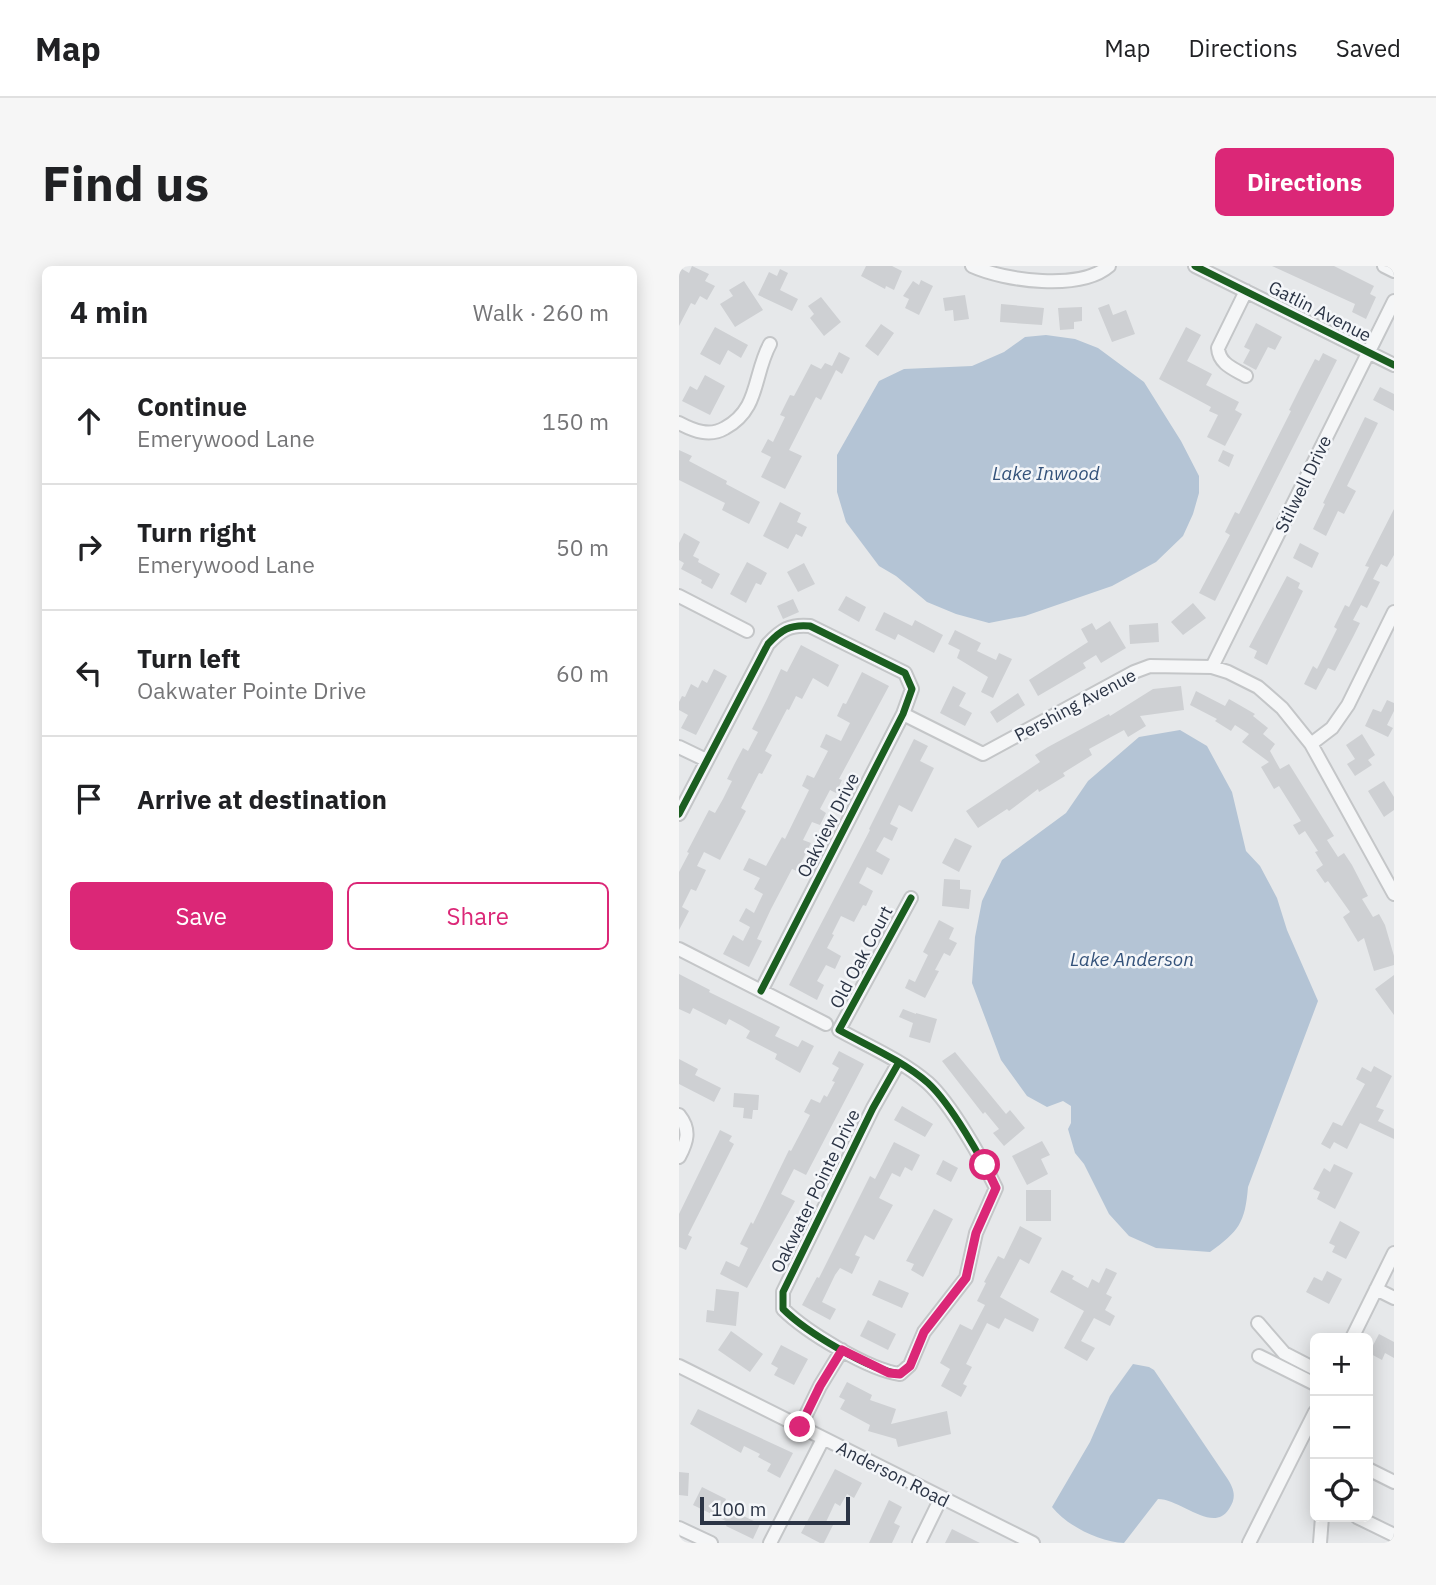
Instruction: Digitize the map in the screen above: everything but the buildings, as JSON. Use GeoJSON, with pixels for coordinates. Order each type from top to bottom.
{"type":"FeatureCollection","features":[{"type":"Feature","properties":{"kind":"street"},"geometry":{"type":"LineString","coordinates":[[972,266],[990,274],[1021,280],[1080,279],[1098,275],[1109,266]]}},
{"type":"Feature","properties":{"kind":"street","name":"Gatlin Avenue"},"geometry":{"type":"LineString","coordinates":[[1195,266],[1394,365]]}},
{"type":"Feature","properties":{"kind":"street"},"geometry":{"type":"LineString","coordinates":[[1384,266],[1394,271]]}},
{"type":"Feature","properties":{"kind":"street"},"geometry":{"type":"LineString","coordinates":[[1246,291],[1218,348],[1226,365],[1246,376]]}},
{"type":"Feature","properties":{"kind":"street","name":"Stilwell Drive"},"geometry":{"type":"LineString","coordinates":[[1212,667],[1394,301]]}},
{"type":"Feature","properties":{"kind":"street"},"geometry":{"type":"LineString","coordinates":[[679,423],[692,430],[712,433],[736,422],[748,409],[763,357],[770,344]]}},
{"type":"Feature","properties":{"kind":"street"},"geometry":{"type":"LineString","coordinates":[[679,596],[747,631]]}},
{"type":"Feature","properties":{"kind":"street"},"geometry":{"type":"LineString","coordinates":[[1311,744],[1332,728],[1348,705],[1394,612]]}},
{"type":"Feature","properties":{"kind":"street","name":"Oakview Drive"},"geometry":{"type":"LineString","coordinates":[[706,760],[768,644],[782,630],[796,624],[810,625],[905,673],[912,689],[903,714],[761,991]]}},
{"type":"Feature","properties":{"kind":"street","name":"Pershing Avenue"},"geometry":{"type":"LineString","coordinates":[[903,714],[983,754],[1134,672],[1150,666],[1212,667],[1228,672],[1258,687],[1282,708],[1311,744],[1392,886]]}},
{"type":"Feature","properties":{"kind":"street"},"geometry":{"type":"LineString","coordinates":[[679,747],[706,760],[679,814]]}},
{"type":"Feature","properties":{"kind":"street","name":"Old Oak Court"},"geometry":{"type":"LineString","coordinates":[[898,1064],[839,1030],[911,898]]}},
{"type":"Feature","properties":{"kind":"street"},"geometry":{"type":"LineString","coordinates":[[679,950],[826,1024]]}},
{"type":"Feature","properties":{"kind":"street","name":"Oakwater Pointe Drive"},"geometry":{"type":"LineString","coordinates":[[898,1064],[929,1084],[966,1135],[996,1188],[976,1233],[966,1278],[924,1332],[910,1366],[900,1374],[889,1373],[842,1350],[796,1322],[783,1309],[783,1292],[873,1108],[898,1064]]}},
{"type":"Feature","properties":{"kind":"street"},"geometry":{"type":"LineString","coordinates":[[679,1115],[685,1122],[687,1133],[687,1143],[679,1157]]}},
{"type":"Feature","properties":{"kind":"street"},"geometry":{"type":"LineString","coordinates":[[1354,1333],[1394,1253]]}},
{"type":"Feature","properties":{"kind":"street"},"geometry":{"type":"LineString","coordinates":[[1376,1289],[1394,1298]]}},
{"type":"Feature","properties":{"kind":"street"},"geometry":{"type":"LineString","coordinates":[[1258,1323],[1284,1353],[1310,1366]]}},
{"type":"Feature","properties":{"kind":"street"},"geometry":{"type":"LineString","coordinates":[[800,1427],[842,1350]]}},
{"type":"Feature","properties":{"kind":"street"},"geometry":{"type":"LineString","coordinates":[[1259,1356],[1310,1382]]}},
{"type":"Feature","properties":{"kind":"street","name":"Anderson Road"},"geometry":{"type":"LineString","coordinates":[[679,1366],[1033,1543]]}},
{"type":"Feature","properties":{"kind":"street"},"geometry":{"type":"LineString","coordinates":[[770,1543],[824,1439]]}},
{"type":"Feature","properties":{"kind":"street"},"geometry":{"type":"LineString","coordinates":[[1249,1543],[1309,1440]]}},
{"type":"Feature","properties":{"kind":"street"},"geometry":{"type":"LineString","coordinates":[[1373,1472],[1394,1482]]}},
{"type":"Feature","properties":{"kind":"street"},"geometry":{"type":"LineString","coordinates":[[919,1543],[941,1498]]}},
{"type":"Feature","properties":{"kind":"street"},"geometry":{"type":"LineString","coordinates":[[1320,1543],[1322,1522]]}},
{"type":"Feature","properties":{"kind":"street"},"geometry":{"type":"LineString","coordinates":[[1367,1522],[1394,1535]]}},
{"type":"Feature","properties":{"kind":"street"},"geometry":{"type":"LineString","coordinates":[[679,1528],[711,1543]]}},
{"type":"Feature","properties":{"kind":"water","name":"Lake Inwood"},"geometry":{"type":"Polygon","coordinates":[[[1046,335],[1075,339],[1098,348],[1144,382],[1181,441],[1199,476],[1199,493],[1183,536],[1156,562],[1112,586],[1025,616],[989,623],[927,602],[896,576],[879,566],[846,522],[837,492],[837,455],[879,381],[904,369],[972,366],[1004,352],[1025,337],[1046,335]]]}},
{"type":"Feature","properties":{"kind":"water","name":"Lake Anderson"},"geometry":{"type":"Polygon","coordinates":[[[1180,730],[1207,746],[1232,792],[1246,851],[1260,866],[1277,898],[1287,930],[1318,1001],[1248,1187],[1245,1209],[1239,1225],[1210,1252],[1156,1248],[1129,1236],[1109,1214],[1084,1164],[1075,1153],[1068,1129],[1071,1123],[1071,1106],[1063,1101],[1047,1107],[1027,1096],[1001,1060],[972,983],[975,937],[982,901],[1002,860],[1066,813],[1088,781],[1139,737],[1180,730]]]}},
{"type":"Feature","properties":{"kind":"water"},"geometry":{"type":"Polygon","coordinates":[[[1133,1364],[1154,1370],[1227,1478],[1234,1497],[1229,1509],[1222,1516],[1214,1518],[1158,1499],[1124,1543],[1105,1540],[1085,1532],[1052,1507],[1090,1442],[1110,1396],[1133,1364]]]}},
{"type":"Feature","properties":{"kind":"cycle path"},"geometry":{"type":"LineString","coordinates":[[1195,266],[1394,365]]}},
{"type":"Feature","properties":{"kind":"cycle path"},"geometry":{"type":"LineString","coordinates":[[679,814],[768,644],[782,632],[791,627],[810,626],[905,673],[912,689],[903,714],[761,991]]}},
{"type":"Feature","properties":{"kind":"cycle path"},"geometry":{"type":"LineString","coordinates":[[898,1064],[873,1108],[783,1292],[783,1309],[807,1328],[855,1358],[900,1374],[910,1365],[924,1332],[966,1278],[976,1233],[996,1188],[956,1118],[937,1092],[897,1061],[839,1030],[911,898]]}},
{"type":"Feature","properties":{"kind":"route"},"geometry":{"type":"LineString","coordinates":[[800,1427],[842,1350],[889,1373],[900,1374],[910,1366],[924,1332],[966,1278],[976,1233],[996,1188],[985,1165]]}}]}
